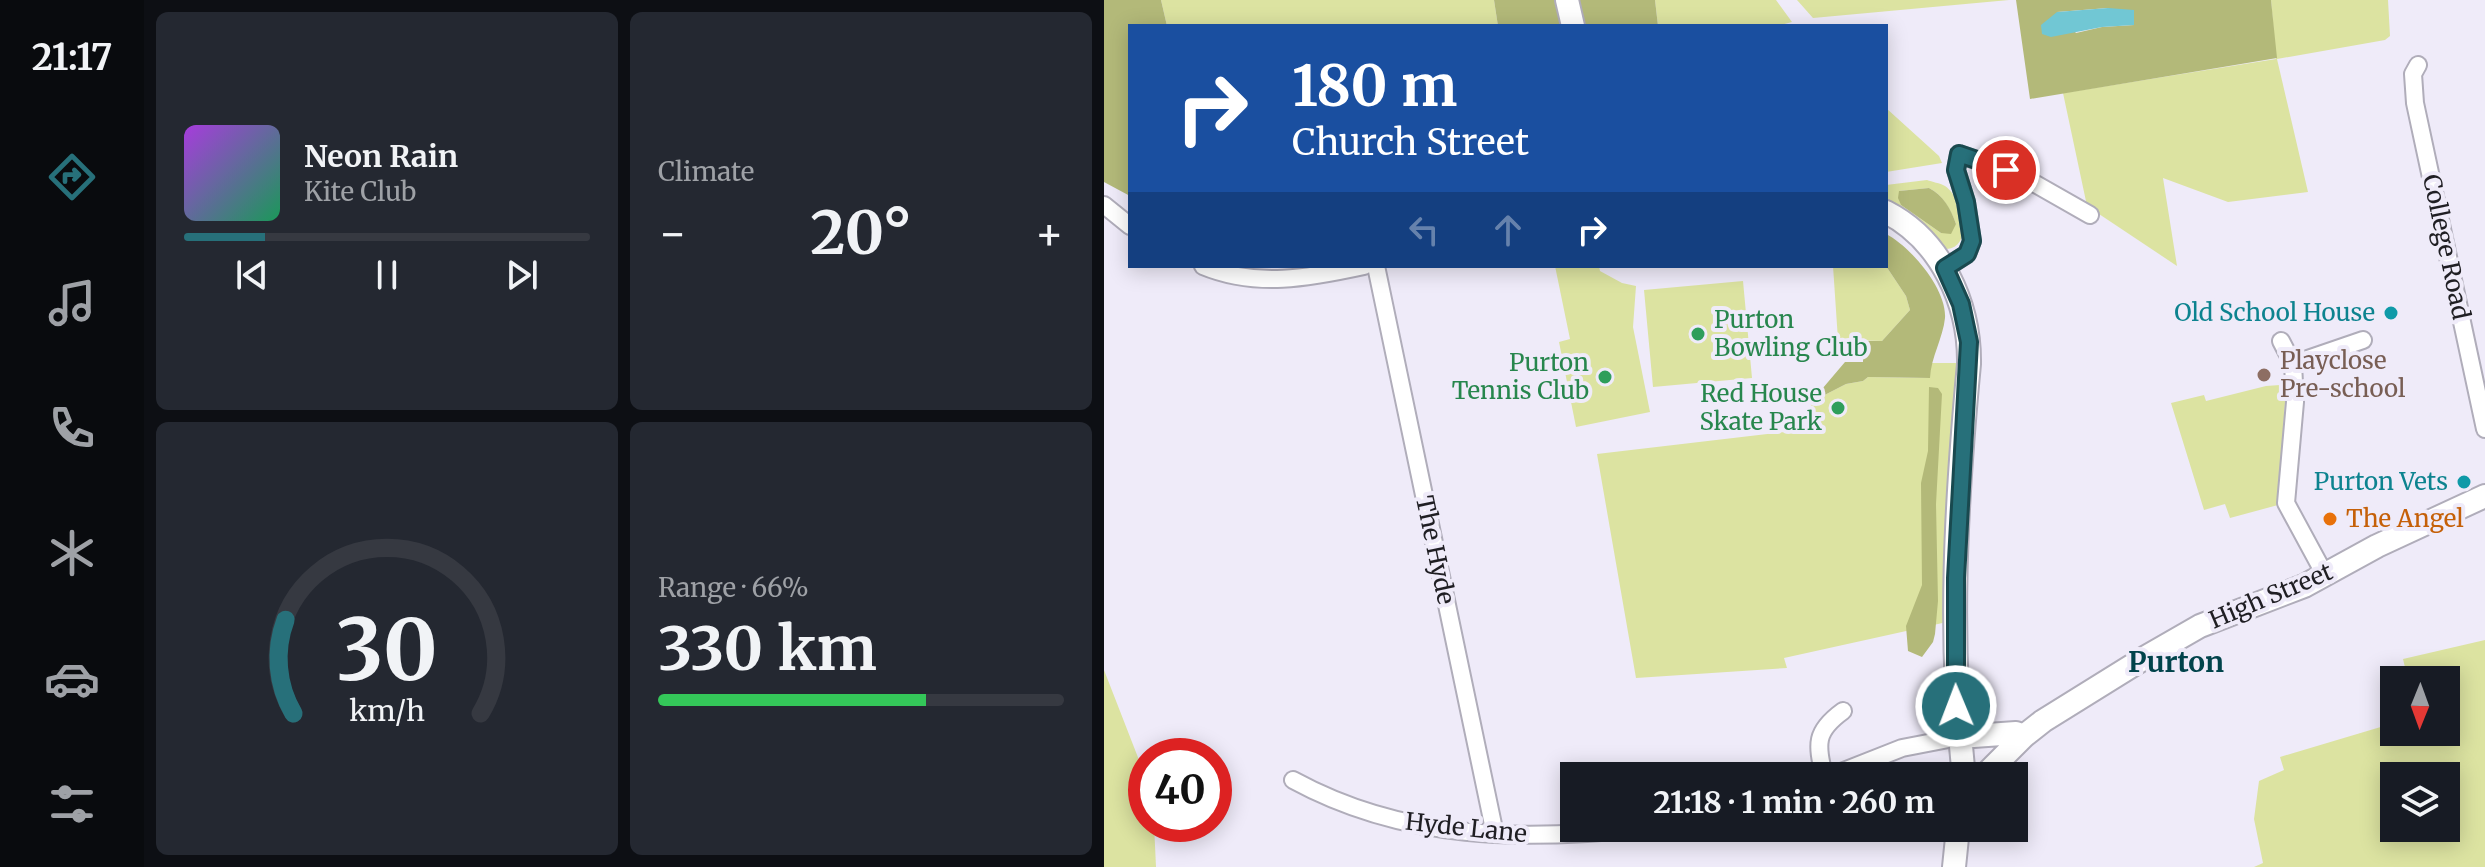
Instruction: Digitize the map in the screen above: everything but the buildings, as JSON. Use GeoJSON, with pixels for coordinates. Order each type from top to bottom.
{"type":"FeatureCollection","features":[{"type":"Feature","properties":{"kind":"street"},"geometry":{"type":"LineString","coordinates":[[1567,0],[1573,24]]}},
{"type":"Feature","properties":{"kind":"street","name":"College Road"},"geometry":{"type":"LineString","coordinates":[[2418,65],[2413,74],[2415,103],[2485,429]]}},
{"type":"Feature","properties":{"kind":"street"},"geometry":{"type":"LineString","coordinates":[[1945,268],[1967,254],[1972,241],[1966,202],[1956,170],[1959,154],[2025,178],[2090,215]]}},
{"type":"Feature","properties":{"kind":"street"},"geometry":{"type":"LineString","coordinates":[[1104,205],[1128,224]]}},
{"type":"Feature","properties":{"kind":"street"},"geometry":{"type":"LineString","coordinates":[[1888,213],[1913,230],[1945,268],[1961,304],[1969,342],[1956,578],[1955,676],[1962,762]]}},
{"type":"Feature","properties":{"kind":"street"},"geometry":{"type":"LineString","coordinates":[[1209,268],[1236,277],[1267,281],[1353,268]]}},
{"type":"Feature","properties":{"kind":"street","name":"The Hyde"},"geometry":{"type":"LineString","coordinates":[[1376,268],[1495,834]]}},
{"type":"Feature","properties":{"kind":"street"},"geometry":{"type":"LineString","coordinates":[[2293,364],[2363,340]]}},
{"type":"Feature","properties":{"kind":"street"},"geometry":{"type":"LineString","coordinates":[[2281,341],[2293,364],[2295,402],[2286,503],[2325,575]]}},
{"type":"Feature","properties":{"kind":"street","name":"High Street"},"geometry":{"type":"LineString","coordinates":[[1998,762],[2024,736],[2077,699],[2177,638],[2227,614],[2304,586],[2377,546],[2485,496]]}},
{"type":"Feature","properties":{"kind":"street"},"geometry":{"type":"LineString","coordinates":[[1822,762],[1819,739],[1827,722],[1843,711]]}},
{"type":"Feature","properties":{"kind":"street"},"geometry":{"type":"LineString","coordinates":[[1866,762],[1902,748],[1959,737],[2016,733],[2024,736]]}},
{"type":"Feature","properties":{"kind":"street","name":"Hyde Lane"},"geometry":{"type":"LineString","coordinates":[[1293,780],[1353,807],[1415,826],[1495,834],[1560,836]]}},
{"type":"Feature","properties":{"kind":"street"},"geometry":{"type":"LineString","coordinates":[[1954,867],[1957,842]]}},
{"type":"Feature","properties":{"kind":"green space"},"geometry":{"type":"Polygon","coordinates":[[[1104,0],[1161,0],[1167,24],[1128,24],[1128,195],[1104,182],[1104,0]]]}},
{"type":"Feature","properties":{"kind":"green space"},"geometry":{"type":"Polygon","coordinates":[[[1161,0],[1494,0],[1498,24],[1167,24],[1161,0]]]}},
{"type":"Feature","properties":{"kind":"green space"},"geometry":{"type":"Polygon","coordinates":[[[1494,0],[1655,0],[1658,24],[1498,24],[1494,0]]]}},
{"type":"Feature","properties":{"kind":"green space"},"geometry":{"type":"Polygon","coordinates":[[[1655,0],[1776,0],[1792,22],[1784,24],[1658,24],[1655,0]]]}},
{"type":"Feature","properties":{"kind":"green space"},"geometry":{"type":"Polygon","coordinates":[[[1797,0],[2009,0],[1813,18],[1797,0]]]}},
{"type":"Feature","properties":{"kind":"green space"},"geometry":{"type":"Polygon","coordinates":[[[2016,0],[2271,0],[2277,58],[2030,99],[2016,0]],[[2108,8],[2057,12],[2076,33],[2134,25],[2108,8]]]}},
{"type":"Feature","properties":{"kind":"green space"},"geometry":{"type":"Polygon","coordinates":[[[2271,0],[2388,0],[2390,36],[2385,40],[2277,59],[2308,192],[2228,202],[2163,178],[2177,266],[2087,206],[2063,93],[2276,59],[2271,0]]]}},
{"type":"Feature","properties":{"kind":"green space"},"geometry":{"type":"Polygon","coordinates":[[[1888,110],[1939,156],[1942,163],[1888,172],[1888,110]]]}},
{"type":"Feature","properties":{"kind":"green space"},"geometry":{"type":"Polygon","coordinates":[[[1927,180],[1945,186],[1951,192],[1960,210],[1963,231],[1956,246],[1947,249],[1888,204],[1888,185],[1927,180]],[[1929,188],[1899,191],[1901,205],[1941,233],[1956,224],[1946,203],[1929,188]]]}},
{"type":"Feature","properties":{"kind":"green space"},"geometry":{"type":"Polygon","coordinates":[[[1929,188],[1952,213],[1956,224],[1951,234],[1941,233],[1901,205],[1899,191],[1929,188]]]}},
{"type":"Feature","properties":{"kind":"green space"},"geometry":{"type":"Polygon","coordinates":[[[1888,235],[1916,258],[1934,282],[1944,307],[1944,325],[1930,378],[1868,377],[1846,384],[1811,402],[1845,362],[1863,362],[1863,341],[1882,341],[1910,310],[1906,296],[1887,268],[1888,235]]]}},
{"type":"Feature","properties":{"kind":"green space","name":"Purton Tennis Club"},"geometry":{"type":"Polygon","coordinates":[[[1555,268],[1599,268],[1622,283],[1636,286],[1633,327],[1650,412],[1576,427],[1559,342],[1570,339],[1555,268]]]}},
{"type":"Feature","properties":{"kind":"green space"},"geometry":{"type":"Polygon","coordinates":[[[1833,268],[1887,268],[1906,296],[1910,310],[1882,341],[1838,340],[1833,268]]]}},
{"type":"Feature","properties":{"kind":"green space","name":"Purton Bowling Club"},"geometry":{"type":"Polygon","coordinates":[[[1743,281],[1752,378],[1653,387],[1644,290],[1743,281]]]}},
{"type":"Feature","properties":{"kind":"green space"},"geometry":{"type":"Polygon","coordinates":[[[1931,363],[1959,363],[1948,472],[1947,622],[1784,658],[1787,668],[1636,678],[1597,454],[1810,429],[1811,402],[1846,384],[1868,377],[1929,378],[1931,363]]]}},
{"type":"Feature","properties":{"kind":"green space"},"geometry":{"type":"Polygon","coordinates":[[[2266,386],[2286,388],[2278,505],[2230,518],[2225,504],[2204,510],[2171,403],[2204,395],[2206,401],[2266,386]]]}},
{"type":"Feature","properties":{"kind":"green space"},"geometry":{"type":"Polygon","coordinates":[[[1929,387],[1938,388],[1942,394],[1936,504],[1938,601],[1933,642],[1922,657],[1908,651],[1906,626],[1922,585],[1921,483],[1928,451],[1929,387]]]}},
{"type":"Feature","properties":{"kind":"green space"},"geometry":{"type":"Polygon","coordinates":[[[2485,640],[2485,867],[2254,867],[2263,863],[2254,819],[2259,781],[2284,770],[2280,757],[2380,727],[2380,746],[2460,746],[2460,666],[2405,666],[2403,659],[2485,640]]]}},
{"type":"Feature","properties":{"kind":"green space"},"geometry":{"type":"Polygon","coordinates":[[[1104,670],[1130,738],[1128,738],[1128,842],[1155,842],[1156,867],[1104,867],[1104,670]]]}},
{"type":"Feature","properties":{"kind":"water"},"geometry":{"type":"Polygon","coordinates":[[[2108,8],[2134,10],[2134,25],[2102,27],[2051,37],[2042,34],[2041,25],[2057,12],[2108,8]]]}},
{"type":"Feature","properties":{"kind":"place","name":"Old School House"},"geometry":{"type":"Point","coordinates":[2391,313]}},
{"type":"Feature","properties":{"kind":"place","name":"Purton Bowling Club"},"geometry":{"type":"Point","coordinates":[1698,334]}},
{"type":"Feature","properties":{"kind":"place","name":"Playclose Pre-school"},"geometry":{"type":"Point","coordinates":[2264,375]}},
{"type":"Feature","properties":{"kind":"place","name":"Purton Tennis Club"},"geometry":{"type":"Point","coordinates":[1605,377]}},
{"type":"Feature","properties":{"kind":"place","name":"Red House Skate Park"},"geometry":{"type":"Point","coordinates":[1838,408]}},
{"type":"Feature","properties":{"kind":"place","name":"Purton Vets"},"geometry":{"type":"Point","coordinates":[2464,482]}},
{"type":"Feature","properties":{"kind":"place","name":"The Angel"},"geometry":{"type":"Point","coordinates":[2330,519]}},
{"type":"Feature","properties":{"kind":"district","name":"Purton"},"geometry":{"type":"Point","coordinates":[2176,662]}},
{"type":"Feature","properties":{"kind":"route"},"geometry":{"type":"LineString","coordinates":[[1956,706],[1956,578],[1969,342],[1961,304],[1945,268],[1967,254],[1972,241],[1966,202],[1956,170],[1959,154],[2006,170]]}}]}
